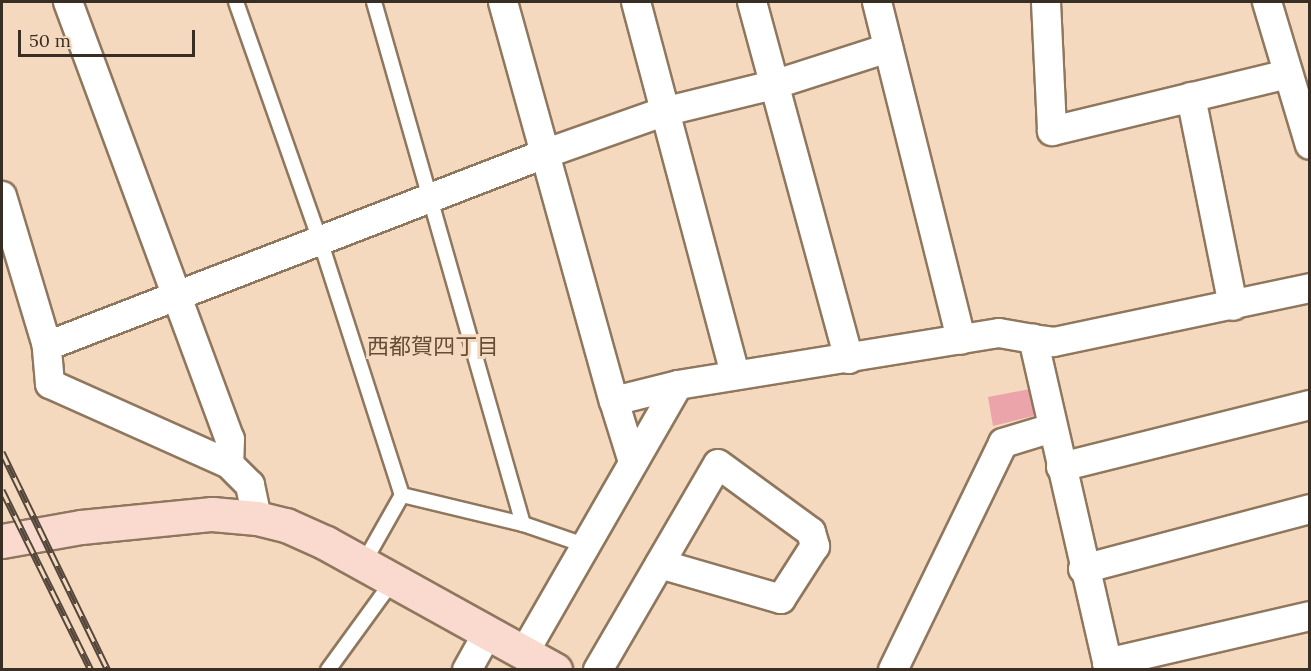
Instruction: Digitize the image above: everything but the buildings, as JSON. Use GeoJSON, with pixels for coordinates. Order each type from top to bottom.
{"type":"FeatureCollection","features":[{"type":"Feature","properties":{"kind":"street"},"geometry":{"type":"LineString","coordinates":[[68,2],[230,439],[229,464]]}},
{"type":"Feature","properties":{"kind":"street"},"geometry":{"type":"LineString","coordinates":[[503,2],[633,462]]}},
{"type":"Feature","properties":{"kind":"street"},"geometry":{"type":"LineString","coordinates":[[636,2],[663,112],[735,375]]}},
{"type":"Feature","properties":{"kind":"street"},"geometry":{"type":"LineString","coordinates":[[752,2],[849,359]]}},
{"type":"Feature","properties":{"kind":"street"},"geometry":{"type":"LineString","coordinates":[[877,2],[961,340]]}},
{"type":"Feature","properties":{"kind":"street"},"geometry":{"type":"LineString","coordinates":[[1046,2],[1052,131],[1288,74]]}},
{"type":"Feature","properties":{"kind":"street"},"geometry":{"type":"LineString","coordinates":[[1267,2],[1310,145]]}},
{"type":"Feature","properties":{"kind":"street"},"geometry":{"type":"LineString","coordinates":[[47,346],[547,153],[663,112],[773,85],[888,48]]}},
{"type":"Feature","properties":{"kind":"street"},"geometry":{"type":"LineString","coordinates":[[1191,97],[1233,306]]}},
{"type":"Feature","properties":{"kind":"street"},"geometry":{"type":"LineString","coordinates":[[2,196],[47,346],[50,384],[229,464],[250,485],[258,518]]}},
{"type":"Feature","properties":{"kind":"street"},"geometry":{"type":"LineString","coordinates":[[614,401],[678,385],[999,333],[1054,342],[1310,288]]}},
{"type":"Feature","properties":{"kind":"street"},"geometry":{"type":"LineString","coordinates":[[1033,339],[1083,569],[1108,666],[1310,616]]}},
{"type":"Feature","properties":{"kind":"street"},"geometry":{"type":"LineString","coordinates":[[524,653],[678,385]]}},
{"type":"Feature","properties":{"kind":"street"},"geometry":{"type":"LineString","coordinates":[[1061,467],[1310,405]]}},
{"type":"Feature","properties":{"kind":"street"},"geometry":{"type":"LineString","coordinates":[[893,669],[1002,443],[1052,428]]}},
{"type":"Feature","properties":{"kind":"street"},"geometry":{"type":"LineString","coordinates":[[598,669],[718,464],[811,532],[815,546],[781,599],[660,564]]}},
{"type":"Feature","properties":{"kind":"street"},"geometry":{"type":"LineString","coordinates":[[1083,569],[1310,509]]}},
{"type":"Feature","properties":{"kind":"street"},"geometry":{"type":"LineString","coordinates":[[2,541],[81,527],[200,516],[258,518],[286,525],[363,564],[487,634],[555,669]]}},
{"type":"Feature","properties":{"kind":"street"},"geometry":{"type":"LineString","coordinates":[[467,669],[487,634]]}},
{"type":"Feature","properties":{"kind":"lane"},"geometry":{"type":"LineString","coordinates":[[236,2],[320,240],[402,495],[363,564]]}},
{"type":"Feature","properties":{"kind":"lane"},"geometry":{"type":"LineString","coordinates":[[374,2],[523,524]]}},
{"type":"Feature","properties":{"kind":"lane"},"geometry":{"type":"LineString","coordinates":[[402,495],[523,524],[584,545]]}},
{"type":"Feature","properties":{"kind":"lane"},"geometry":{"type":"LineString","coordinates":[[328,669],[392,582]]}},
{"type":"Feature","properties":{"kind":"shaded area"},"geometry":{"type":"Polygon","coordinates":[[[1035,388],[1038,409],[1033,416],[993,426],[988,397],[1035,388]]]}},
{"type":"Feature","properties":{"kind":"railway"},"geometry":{"type":"LineString","coordinates":[[2,452],[108,670]]}},
{"type":"Feature","properties":{"kind":"railway"},"geometry":{"type":"LineString","coordinates":[[2,490],[91,670]]}},
{"type":"Feature","properties":{"kind":"district","name":"西都賀四丁目"},"geometry":{"type":"Point","coordinates":[433,347]}}]}
